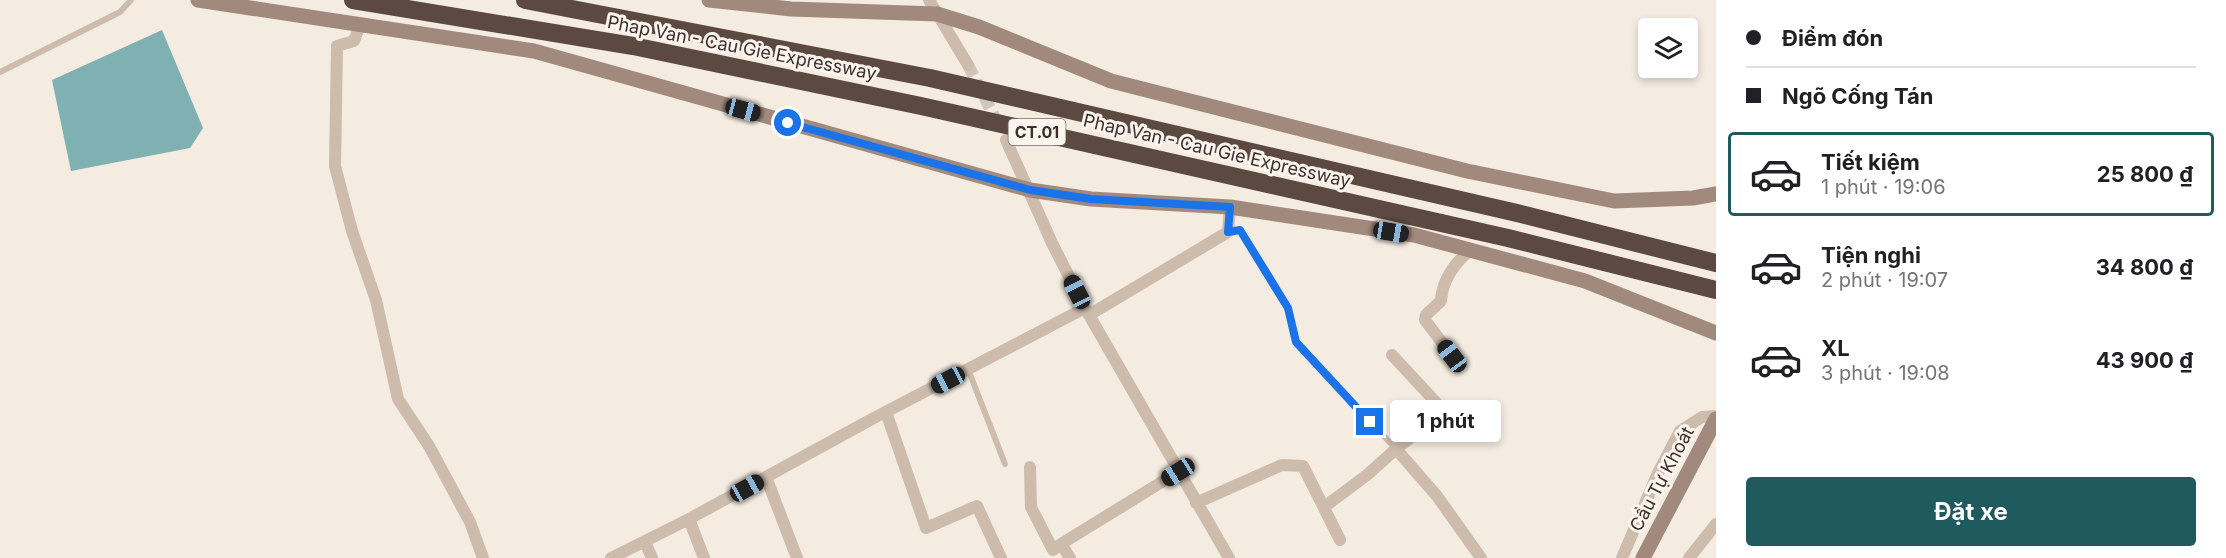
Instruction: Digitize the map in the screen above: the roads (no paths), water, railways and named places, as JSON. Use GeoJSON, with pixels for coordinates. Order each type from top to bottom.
{"type":"FeatureCollection","features":[{"type":"Feature","properties":{"kind":"highway","name":"Phap Van - Cau Gie Expressway"},"geometry":{"type":"LineString","coordinates":[[353,0],[633,46],[921,106],[1508,238],[1716,290]]}},
{"type":"Feature","properties":{"kind":"highway","name":"Phap Van - Cau Gie Expressway"},"geometry":{"type":"LineString","coordinates":[[525,0],[930,78],[1517,213],[1716,263]]}},
{"type":"Feature","properties":{"kind":"street"},"geometry":{"type":"LineString","coordinates":[[198,0],[534,51],[1030,190],[1091,199],[1230,207],[1414,235],[1585,281],[1716,333]]}},
{"type":"Feature","properties":{"kind":"street"},"geometry":{"type":"LineString","coordinates":[[709,0],[791,9],[937,14],[979,27],[1111,81],[1467,171],[1614,201],[1693,198],[1716,194]]}},
{"type":"Feature","properties":{"kind":"street"},"geometry":{"type":"LineString","coordinates":[[929,0],[968,66]]}},
{"type":"Feature","properties":{"kind":"street"},"geometry":{"type":"LineString","coordinates":[[360,25],[354,41],[337,46],[334,166],[352,231],[376,300],[398,399],[429,446],[471,522],[483,558]]}},
{"type":"Feature","properties":{"kind":"street"},"geometry":{"type":"LineString","coordinates":[[1006,140],[1052,243],[1087,312],[1229,558]]}},
{"type":"Feature","properties":{"kind":"street"},"geometry":{"type":"LineString","coordinates":[[611,558],[689,519],[968,369],[1087,312],[1228,232],[1230,207]]}},
{"type":"Feature","properties":{"kind":"street"},"geometry":{"type":"LineString","coordinates":[[1452,356],[1425,320],[1426,315],[1438,306],[1449,274],[1470,250]]}},
{"type":"Feature","properties":{"kind":"street"},"geometry":{"type":"LineString","coordinates":[[1324,507],[1367,475],[1444,411],[1392,355]]}},
{"type":"Feature","properties":{"kind":"street"},"geometry":{"type":"LineString","coordinates":[[886,412],[926,528],[977,506],[1001,558]]}},
{"type":"Feature","properties":{"kind":"street"},"geometry":{"type":"LineString","coordinates":[[1622,558],[1658,473],[1680,431],[1702,417],[1716,417]]}},
{"type":"Feature","properties":{"kind":"street","name":"Cầu Tự Khoát"},"geometry":{"type":"LineString","coordinates":[[1643,558],[1716,417]]}},
{"type":"Feature","properties":{"kind":"street"},"geometry":{"type":"LineString","coordinates":[[1396,450],[1437,496],[1481,558]]}},
{"type":"Feature","properties":{"kind":"street"},"geometry":{"type":"LineString","coordinates":[[1196,503],[1282,465],[1303,466],[1340,540]]}},
{"type":"Feature","properties":{"kind":"street"},"geometry":{"type":"LineString","coordinates":[[1030,467],[1031,507],[1053,550],[1178,472]]}},
{"type":"Feature","properties":{"kind":"street"},"geometry":{"type":"LineString","coordinates":[[766,477],[797,558]]}},
{"type":"Feature","properties":{"kind":"street"},"geometry":{"type":"LineString","coordinates":[[689,519],[704,558]]}},
{"type":"Feature","properties":{"kind":"street"},"geometry":{"type":"LineString","coordinates":[[1689,558],[1716,524]]}},
{"type":"Feature","properties":{"kind":"street"},"geometry":{"type":"LineString","coordinates":[[645,542],[652,558]]}},
{"type":"Feature","properties":{"kind":"street"},"geometry":{"type":"LineString","coordinates":[[1061,544],[1070,558]]}},
{"type":"Feature","properties":{"kind":"lane"},"geometry":{"type":"LineString","coordinates":[[0,72],[120,12],[131,0]]}},
{"type":"Feature","properties":{"kind":"lane"},"geometry":{"type":"LineString","coordinates":[[1228,232],[1240,230],[1288,308],[1296,342],[1396,450]]}},
{"type":"Feature","properties":{"kind":"lane"},"geometry":{"type":"LineString","coordinates":[[968,369],[1005,464]]}},
{"type":"Feature","properties":{"kind":"water"},"geometry":{"type":"Polygon","coordinates":[[[162,30],[203,128],[190,148],[71,171],[52,80],[162,30]]]}},
{"type":"Feature","properties":{"kind":"tunnel"},"geometry":{"type":"LineString","coordinates":[[968,65],[999,126]]}}]}
